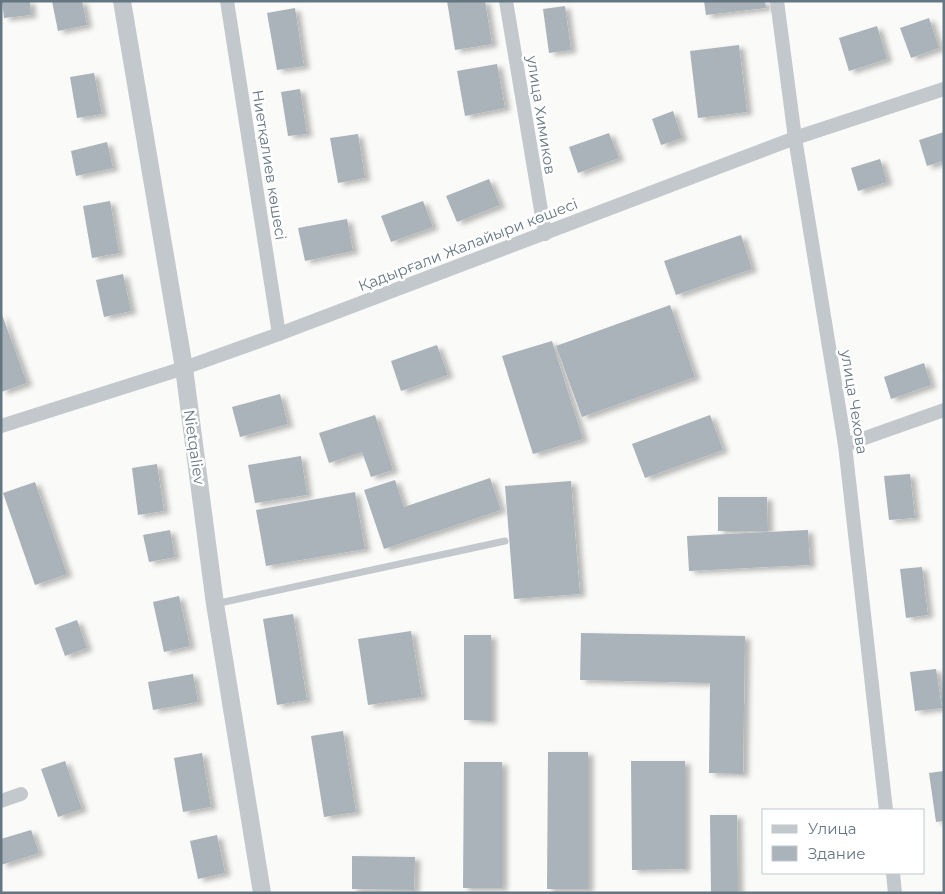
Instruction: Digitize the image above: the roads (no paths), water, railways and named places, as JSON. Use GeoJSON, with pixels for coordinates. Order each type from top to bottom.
{"type":"FeatureCollection","features":[{"type":"Feature","properties":{"kind":"street","name":"Nietqaliev"},"geometry":{"type":"LineString","coordinates":[[122,1],[184,368],[215,604],[262,893]]}},
{"type":"Feature","properties":{"kind":"street","name":"Ниетқалиев көшесі"},"geometry":{"type":"LineString","coordinates":[[227,1],[279,334]]}},
{"type":"Feature","properties":{"kind":"street","name":"улица Химиков"},"geometry":{"type":"LineString","coordinates":[[506,1],[545,234]]}},
{"type":"Feature","properties":{"kind":"street","name":"улица Чехова"},"geometry":{"type":"LineString","coordinates":[[777,1],[795,138],[845,445],[886,809]]}},
{"type":"Feature","properties":{"kind":"street","name":"Қадырғали Жалайыри көшесі"},"geometry":{"type":"LineString","coordinates":[[1,426],[184,368],[545,234],[795,138],[944,89]]}},
{"type":"Feature","properties":{"kind":"street"},"geometry":{"type":"LineString","coordinates":[[845,445],[944,410]]}},
{"type":"Feature","properties":{"kind":"street"},"geometry":{"type":"LineString","coordinates":[[1,801],[20,794]]}},
{"type":"Feature","properties":{"kind":"street"},"geometry":{"type":"LineString","coordinates":[[893,874],[895,893]]}},
{"type":"Feature","properties":{"kind":"lane"},"geometry":{"type":"LineString","coordinates":[[215,604],[505,541]]}}]}
